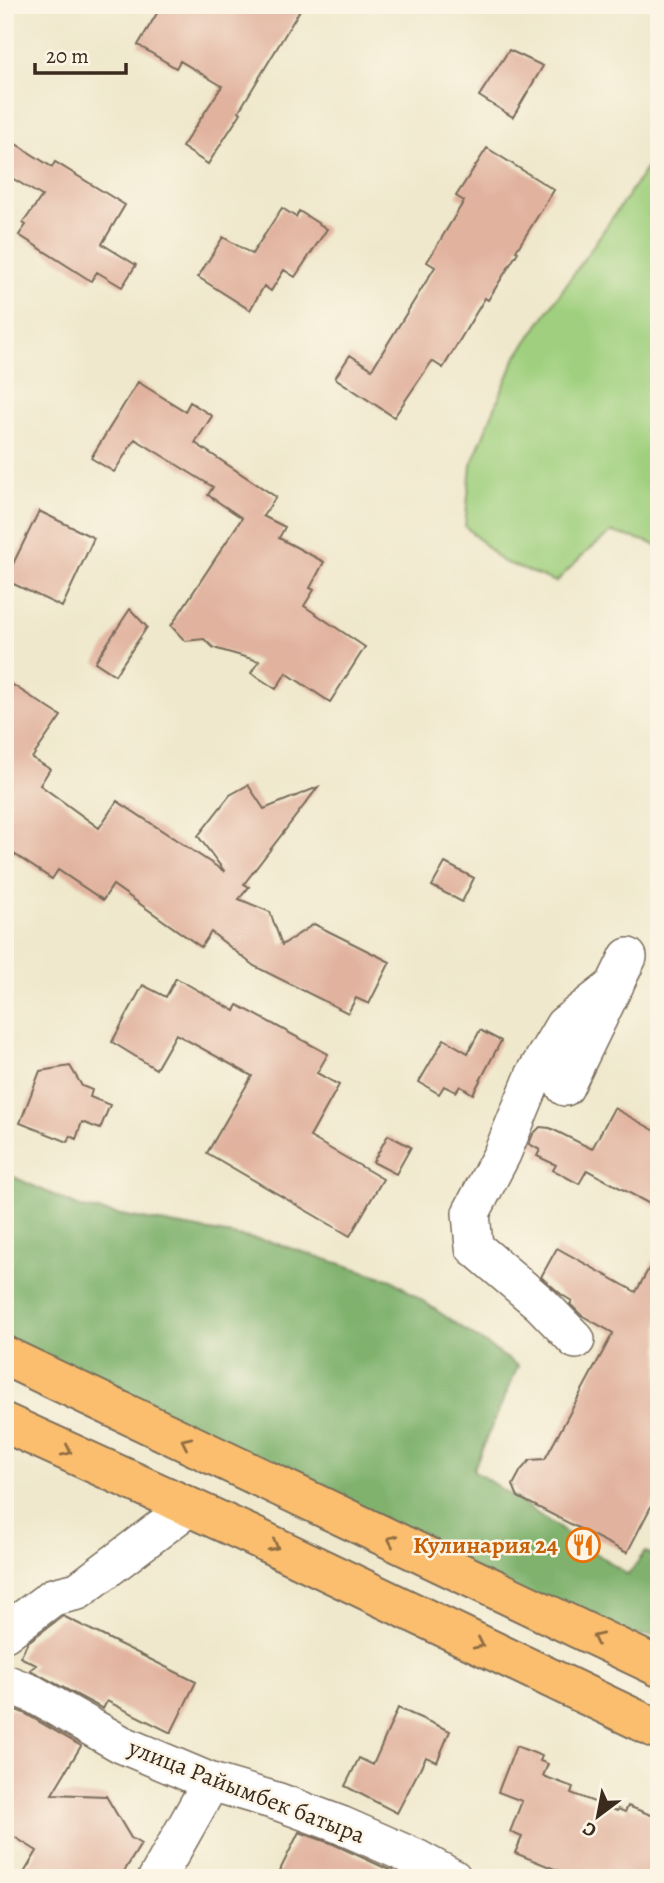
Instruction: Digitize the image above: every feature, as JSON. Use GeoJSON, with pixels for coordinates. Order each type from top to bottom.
{"type":"FeatureCollection","features":[{"type":"Feature","properties":{"kind":"highway"},"geometry":{"type":"LineString","coordinates":[[5,1356],[659,1667]]}},
{"type":"Feature","properties":{"kind":"highway"},"geometry":{"type":"LineString","coordinates":[[5,1423],[189,1507],[659,1730]]}},
{"type":"Feature","properties":{"kind":"street"},"geometry":{"type":"LineString","coordinates":[[565,1087],[621,971],[564,1025],[534,1076],[502,1154],[471,1213],[474,1247],[541,1304],[576,1340]]}},
{"type":"Feature","properties":{"kind":"street"},"geometry":{"type":"LineString","coordinates":[[5,1633],[53,1597],[78,1591],[189,1507]]}},
{"type":"Feature","properties":{"kind":"street","name":"улица Райымбек батыра"},"geometry":{"type":"LineString","coordinates":[[5,1684],[33,1694],[121,1744],[211,1782],[279,1802],[341,1825],[418,1859],[453,1878]]}},
{"type":"Feature","properties":{"kind":"street"},"geometry":{"type":"LineString","coordinates":[[157,1878],[211,1782]]}},
{"type":"Feature","properties":{"kind":"green space"},"geometry":{"type":"Polygon","coordinates":[[[659,150],[659,547],[612,532],[586,552],[556,582],[501,561],[465,526],[471,465],[515,359],[659,150]]]}},
{"type":"Feature","properties":{"kind":"green space"},"geometry":{"type":"Polygon","coordinates":[[[5,1173],[82,1208],[271,1242],[392,1280],[518,1366],[473,1470],[628,1575],[645,1552],[659,1557],[659,1635],[609,1635],[5,1350],[5,1173]]]}},
{"type":"Feature","properties":{"kind":"building"},"geometry":{"type":"Polygon","coordinates":[[[162,5],[303,5],[239,111],[241,113],[208,164],[182,147],[222,86],[180,61],[176,68],[138,45],[162,5]]]}},
{"type":"Feature","properties":{"kind":"building"},"geometry":{"type":"Polygon","coordinates":[[[509,50],[543,66],[513,117],[479,96],[509,50]]]}},
{"type":"Feature","properties":{"kind":"building"},"geometry":{"type":"Polygon","coordinates":[[[5,137],[52,167],[55,162],[125,205],[102,244],[136,265],[122,287],[97,272],[91,281],[19,235],[26,225],[23,223],[42,196],[5,174],[5,137]]]}},
{"type":"Feature","properties":{"kind":"building"},"geometry":{"type":"Polygon","coordinates":[[[487,148],[554,190],[516,251],[518,252],[488,300],[485,298],[443,368],[432,361],[394,417],[335,378],[350,355],[372,369],[435,267],[427,262],[464,201],[456,196],[487,148]]]}},
{"type":"Feature","properties":{"kind":"building"},"geometry":{"type":"Polygon","coordinates":[[[282,208],[296,217],[299,211],[327,229],[295,277],[284,270],[271,291],[264,286],[250,310],[198,277],[223,237],[252,254],[282,208]]]}},
{"type":"Feature","properties":{"kind":"building"},"geometry":{"type":"Polygon","coordinates":[[[138,382],[185,411],[190,402],[212,416],[195,443],[276,497],[263,516],[285,527],[279,538],[324,562],[310,588],[314,590],[304,606],[365,647],[330,702],[286,673],[276,689],[251,673],[259,661],[214,648],[204,639],[185,641],[171,626],[242,518],[208,495],[213,487],[135,439],[114,472],[91,458],[138,382]]]}},
{"type":"Feature","properties":{"kind":"building"},"geometry":{"type":"Polygon","coordinates":[[[39,511],[94,538],[62,607],[5,580],[39,511]]]}},
{"type":"Feature","properties":{"kind":"building"},"geometry":{"type":"Polygon","coordinates":[[[130,609],[147,627],[115,675],[95,662],[130,609]]]}},
{"type":"Feature","properties":{"kind":"building"},"geometry":{"type":"Polygon","coordinates":[[[5,680],[61,716],[32,758],[50,769],[40,785],[99,828],[117,801],[225,872],[198,836],[230,795],[248,785],[264,809],[318,787],[244,884],[249,887],[239,899],[270,912],[282,945],[314,924],[390,962],[369,1004],[356,998],[348,1013],[254,966],[211,932],[201,947],[113,885],[103,900],[58,870],[52,879],[5,848],[5,680]]]}},
{"type":"Feature","properties":{"kind":"building"},"geometry":{"type":"Polygon","coordinates":[[[445,863],[474,878],[462,902],[432,886],[445,863]]]}},
{"type":"Feature","properties":{"kind":"building"},"geometry":{"type":"Polygon","coordinates":[[[176,978],[235,1011],[238,1005],[328,1054],[317,1073],[339,1085],[310,1137],[383,1179],[350,1236],[207,1153],[252,1076],[176,1034],[156,1069],[112,1042],[143,985],[166,997],[176,978]]]}},
{"type":"Feature","properties":{"kind":"building"},"geometry":{"type":"Polygon","coordinates":[[[480,1030],[501,1041],[473,1094],[460,1086],[456,1092],[444,1086],[439,1094],[419,1082],[444,1039],[468,1053],[480,1030]]]}},
{"type":"Feature","properties":{"kind":"building"},"geometry":{"type":"Polygon","coordinates":[[[70,1066],[82,1086],[92,1090],[90,1097],[110,1105],[100,1129],[82,1122],[76,1139],[70,1136],[68,1142],[20,1123],[40,1071],[70,1066]]]}},
{"type":"Feature","properties":{"kind":"building"},"geometry":{"type":"Polygon","coordinates":[[[614,1108],[659,1133],[659,1209],[587,1170],[579,1184],[553,1170],[556,1165],[537,1156],[540,1150],[529,1144],[540,1127],[550,1128],[592,1149],[614,1108]]]}},
{"type":"Feature","properties":{"kind":"building"},"geometry":{"type":"Polygon","coordinates":[[[388,1135],[411,1147],[396,1174],[373,1162],[388,1135]]]}},
{"type":"Feature","properties":{"kind":"building"},"geometry":{"type":"Polygon","coordinates":[[[557,1248],[636,1292],[659,1250],[659,1491],[627,1553],[518,1497],[513,1485],[530,1460],[545,1459],[613,1333],[581,1315],[570,1304],[572,1301],[541,1277],[557,1248]]]}},
{"type":"Feature","properties":{"kind":"building"},"geometry":{"type":"Polygon","coordinates":[[[63,1616],[196,1682],[171,1733],[107,1701],[103,1709],[30,1670],[36,1665],[20,1657],[28,1642],[63,1616]]]}},
{"type":"Feature","properties":{"kind":"building"},"geometry":{"type":"Polygon","coordinates":[[[5,1706],[24,1713],[81,1746],[52,1794],[106,1796],[131,1838],[141,1844],[120,1878],[21,1878],[37,1851],[5,1831],[5,1706]]]}},
{"type":"Feature","properties":{"kind":"building"},"geometry":{"type":"Polygon","coordinates":[[[398,1708],[450,1731],[437,1762],[426,1757],[397,1813],[345,1786],[359,1758],[373,1765],[398,1708]]]}},
{"type":"Feature","properties":{"kind":"building"},"geometry":{"type":"Polygon","coordinates":[[[516,1746],[542,1756],[540,1761],[548,1764],[543,1776],[573,1787],[571,1793],[617,1811],[618,1809],[625,1812],[628,1806],[659,1818],[659,1878],[577,1878],[515,1853],[522,1837],[510,1832],[522,1801],[498,1792],[516,1746]]]}},
{"type":"Feature","properties":{"kind":"building"},"geometry":{"type":"Polygon","coordinates":[[[299,1832],[333,1844],[407,1878],[276,1878],[299,1832]]]}},
{"type":"Feature","properties":{"kind":"place","name":"Кулинария 24"},"geometry":{"type":"Point","coordinates":[583,1545]}}]}
